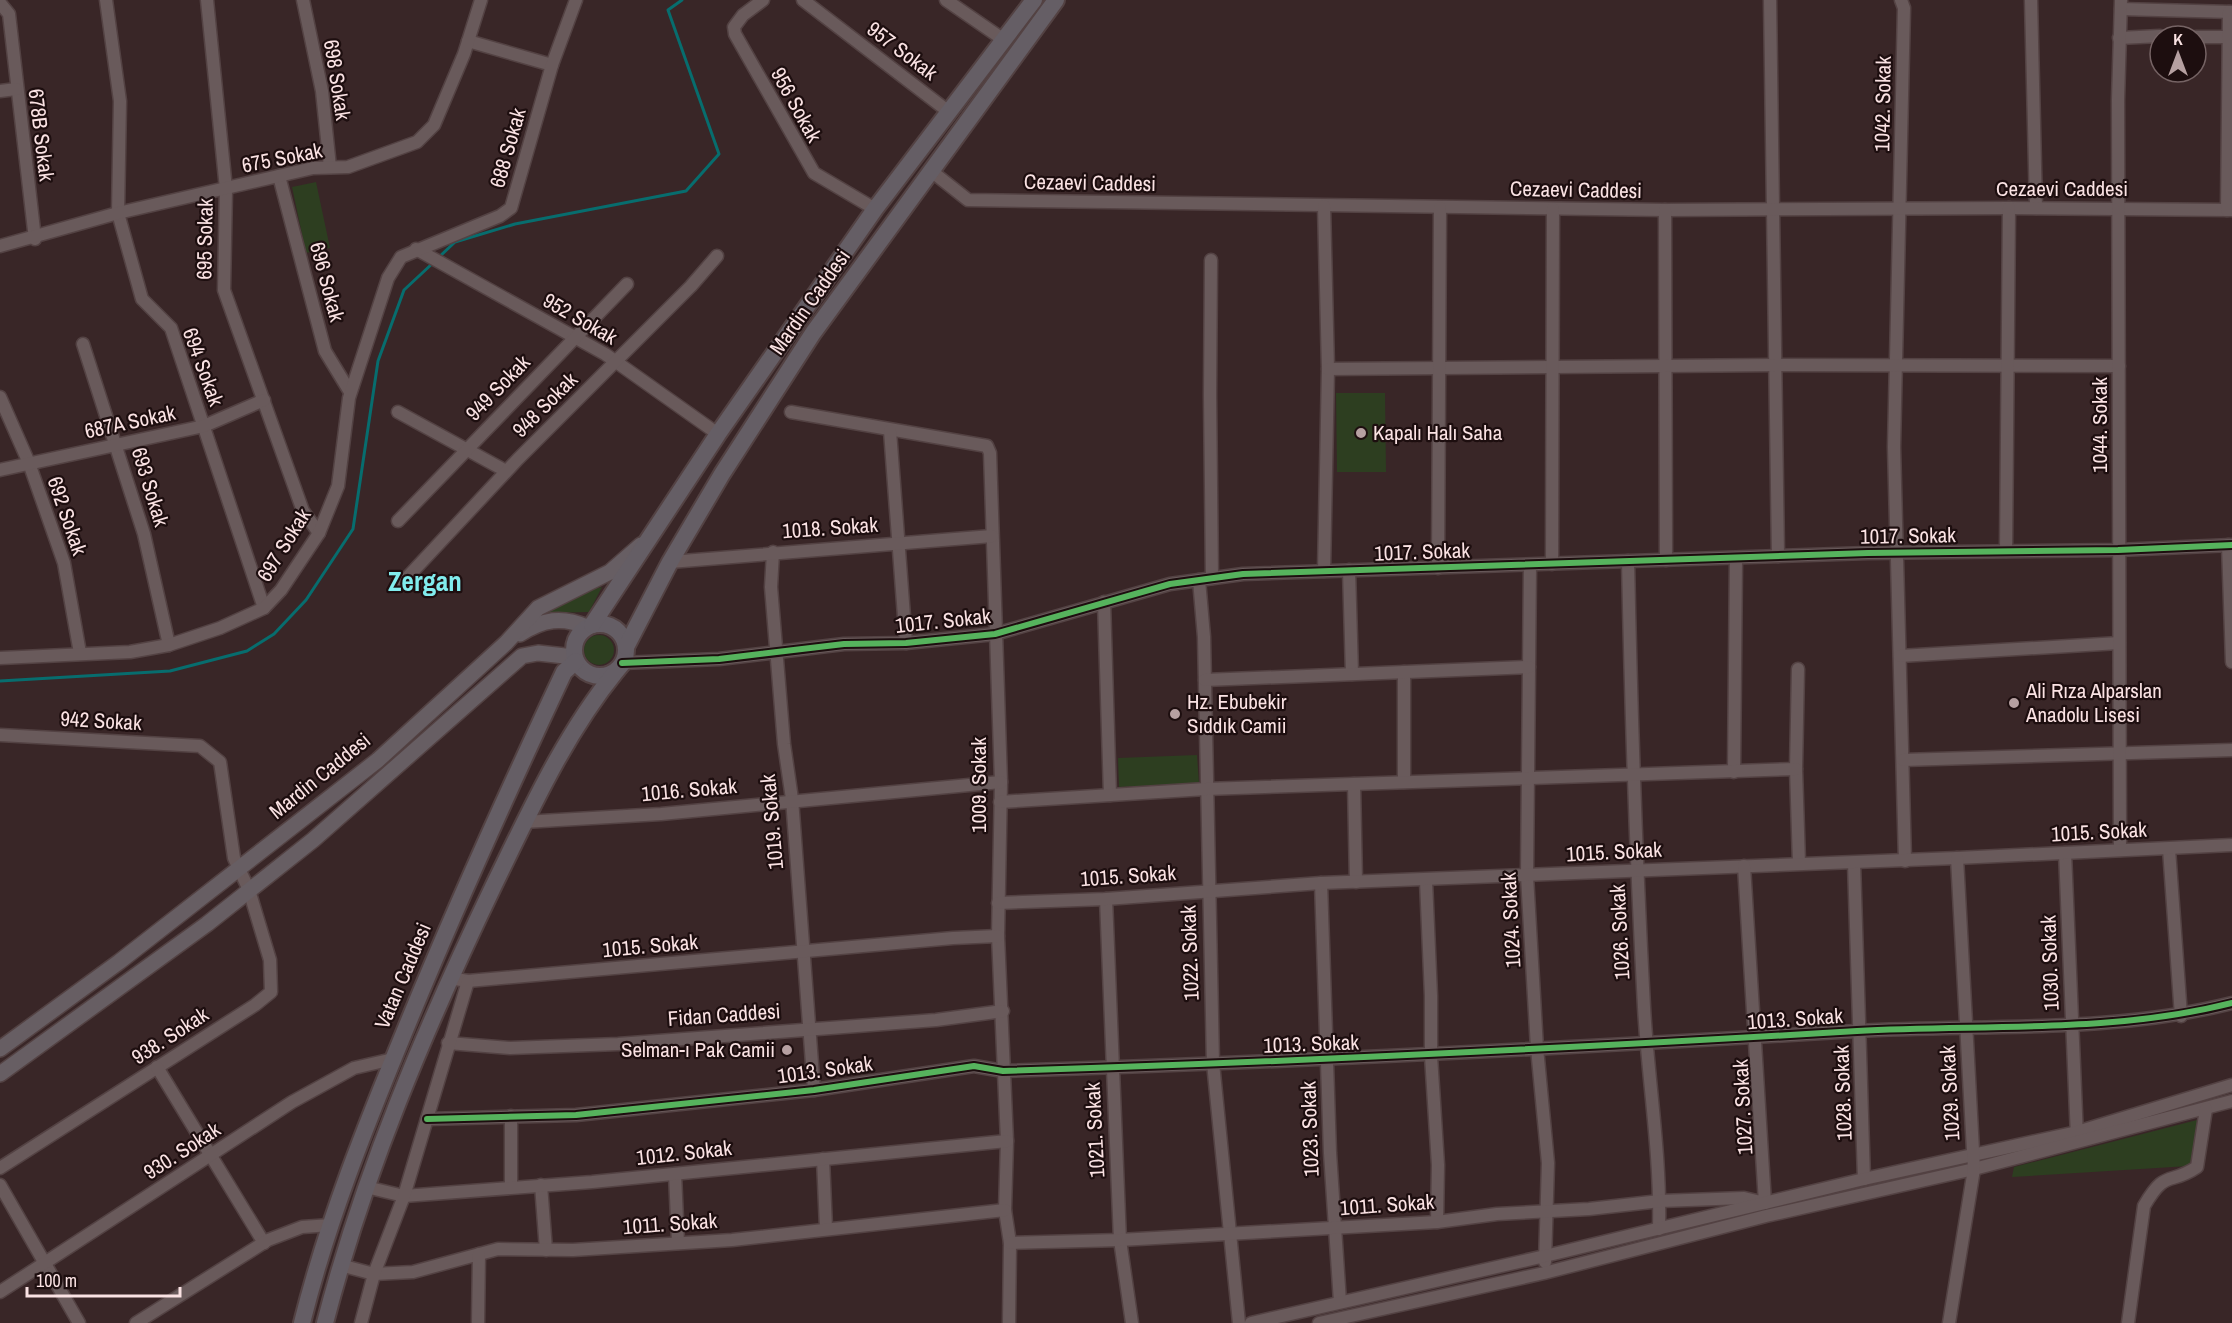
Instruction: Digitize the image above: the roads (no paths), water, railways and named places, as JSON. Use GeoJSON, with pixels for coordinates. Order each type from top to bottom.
{"type":"FeatureCollection","features":[{"type":"Feature","properties":{"kind":"highway","name":"Mardin Caddesi"},"geometry":{"type":"LineString","coordinates":[[1034,0],[875,209],[718,434],[658,528],[590,626],[575,640],[575,659],[585,671],[592,675],[609,674],[622,660],[670,562],[722,474],[813,333],[1056,0]]}},
{"type":"Feature","properties":{"kind":"highway"},"geometry":{"type":"LineString","coordinates":[[590,626],[612,627],[619,632],[622,660]]}},
{"type":"Feature","properties":{"kind":"highway","name":"Vatan Caddesi"},"geometry":{"type":"LineString","coordinates":[[302,1323],[331,1225],[361,1136],[525,755],[564,672],[575,659]]}},
{"type":"Feature","properties":{"kind":"highway","name":"Vatan Caddesi"},"geometry":{"type":"LineString","coordinates":[[325,1323],[340,1265],[366,1187],[448,978],[550,768],[622,660]]}},
{"type":"Feature","properties":{"kind":"main road","name":"Mardin Caddesi"},"geometry":{"type":"LineString","coordinates":[[0,1049],[378,760],[506,643],[538,608],[610,572],[658,528]]}},
{"type":"Feature","properties":{"kind":"main road"},"geometry":{"type":"LineString","coordinates":[[506,643],[531,627],[547,621],[569,620],[590,626]]}},
{"type":"Feature","properties":{"kind":"main road","name":"Mardin Caddesi"},"geometry":{"type":"LineString","coordinates":[[0,1074],[207,924],[369,792],[522,656],[538,653],[575,659]]}},
{"type":"Feature","properties":{"kind":"street","name":"694 Sokak"},"geometry":{"type":"LineString","coordinates":[[106,0],[120,101],[118,213],[142,299],[171,328],[264,608]]}},
{"type":"Feature","properties":{"kind":"street","name":"695 Sokak"},"geometry":{"type":"LineString","coordinates":[[207,0],[226,189],[224,291],[303,511],[319,533]]}},
{"type":"Feature","properties":{"kind":"street","name":"698 Sokak"},"geometry":{"type":"LineString","coordinates":[[303,0],[322,91],[330,167]]}},
{"type":"Feature","properties":{"kind":"street","name":"675 Sokak"},"geometry":{"type":"LineString","coordinates":[[0,246],[118,213],[313,168],[348,167],[417,142],[434,125],[468,41],[481,0]]}},
{"type":"Feature","properties":{"kind":"street","name":"688 Sokak"},"geometry":{"type":"LineString","coordinates":[[416,249],[500,216],[512,208],[552,65],[576,0]]}},
{"type":"Feature","properties":{"kind":"street","name":"956 Sokak"},"geometry":{"type":"LineString","coordinates":[[763,0],[743,15],[734,27],[735,34],[814,173],[875,209]]}},
{"type":"Feature","properties":{"kind":"street","name":"957 Sokak"},"geometry":{"type":"LineString","coordinates":[[802,0],[949,112]]}},
{"type":"Feature","properties":{"kind":"street"},"geometry":{"type":"LineString","coordinates":[[946,0],[1004,40]]}},
{"type":"Feature","properties":{"kind":"street"},"geometry":{"type":"LineString","coordinates":[[1770,0],[1778,556]]}},
{"type":"Feature","properties":{"kind":"street","name":"1042. Sokak"},"geometry":{"type":"LineString","coordinates":[[1901,0],[1904,8],[1901,209],[1894,366],[1905,861]]}},
{"type":"Feature","properties":{"kind":"street"},"geometry":{"type":"LineString","coordinates":[[2031,0],[2036,208]]}},
{"type":"Feature","properties":{"kind":"street","name":"678B Sokak"},"geometry":{"type":"LineString","coordinates":[[0,3],[9,14],[34,238]]}},
{"type":"Feature","properties":{"kind":"street"},"geometry":{"type":"LineString","coordinates":[[2121,4],[2230,12],[2230,210]]}},
{"type":"Feature","properties":{"kind":"street","name":"1044. Sokak"},"geometry":{"type":"LineString","coordinates":[[2120,850],[2118,550],[2119,38],[2121,4]]}},
{"type":"Feature","properties":{"kind":"street"},"geometry":{"type":"LineString","coordinates":[[2119,38],[2148,37]]}},
{"type":"Feature","properties":{"kind":"street"},"geometry":{"type":"LineString","coordinates":[[2208,37],[2230,37]]}},
{"type":"Feature","properties":{"kind":"street"},"geometry":{"type":"LineString","coordinates":[[468,41],[552,65]]}},
{"type":"Feature","properties":{"kind":"street"},"geometry":{"type":"LineString","coordinates":[[0,92],[16,89]]}},
{"type":"Feature","properties":{"kind":"street","name":"Cezaevi Caddesi"},"geometry":{"type":"LineString","coordinates":[[930,170],[968,200],[1665,210],[2009,208],[2230,210]]}},
{"type":"Feature","properties":{"kind":"street","name":"696 Sokak"},"geometry":{"type":"LineString","coordinates":[[279,176],[325,351],[350,392]]}},
{"type":"Feature","properties":{"kind":"street"},"geometry":{"type":"LineString","coordinates":[[1323,206],[1328,369],[1324,571]]}},
{"type":"Feature","properties":{"kind":"street"},"geometry":{"type":"LineString","coordinates":[[1438,568],[1440,208]]}},
{"type":"Feature","properties":{"kind":"street"},"geometry":{"type":"LineString","coordinates":[[2006,551],[2009,208]]}},
{"type":"Feature","properties":{"kind":"street"},"geometry":{"type":"LineString","coordinates":[[1552,564],[1553,209]]}},
{"type":"Feature","properties":{"kind":"street"},"geometry":{"type":"LineString","coordinates":[[1665,210],[1666,560]]}},
{"type":"Feature","properties":{"kind":"street","name":"952 Sokak"},"geometry":{"type":"LineString","coordinates":[[416,249],[615,362],[653,386],[718,434]]}},
{"type":"Feature","properties":{"kind":"street","name":"697 Sokak"},"geometry":{"type":"LineString","coordinates":[[0,658],[129,652],[169,645],[220,628],[264,608],[281,590],[319,533],[338,486],[350,392],[388,278],[401,257],[416,249]]}},
{"type":"Feature","properties":{"kind":"street","name":"948 Sokak"},"geometry":{"type":"LineString","coordinates":[[402,583],[506,471],[717,256]]}},
{"type":"Feature","properties":{"kind":"street","name":"1022. Sokak"},"geometry":{"type":"LineString","coordinates":[[1211,260],[1205,680],[1207,890],[1213,1064],[1239,1323]]}},
{"type":"Feature","properties":{"kind":"street","name":"949 Sokak"},"geometry":{"type":"LineString","coordinates":[[398,521],[627,284]]}},
{"type":"Feature","properties":{"kind":"street","name":"693 Sokak"},"geometry":{"type":"LineString","coordinates":[[83,344],[144,534],[169,645]]}},
{"type":"Feature","properties":{"kind":"street"},"geometry":{"type":"LineString","coordinates":[[1328,369],[1775,365],[2120,366]]}},
{"type":"Feature","properties":{"kind":"street","name":"692 Sokak"},"geometry":{"type":"LineString","coordinates":[[0,397],[28,463],[64,563],[80,653]]}},
{"type":"Feature","properties":{"kind":"street","name":"687A Sokak"},"geometry":{"type":"LineString","coordinates":[[0,470],[204,426],[264,400]]}},
{"type":"Feature","properties":{"kind":"street"},"geometry":{"type":"LineString","coordinates":[[398,412],[506,471]]}},
{"type":"Feature","properties":{"kind":"street","name":"1009. Sokak"},"geometry":{"type":"LineString","coordinates":[[791,412],[987,446],[990,453],[1001,782],[998,936],[1007,1141],[1005,1210],[1010,1243],[1009,1323]]}},
{"type":"Feature","properties":{"kind":"street"},"geometry":{"type":"LineString","coordinates":[[890,431],[906,643]]}},
{"type":"Feature","properties":{"kind":"street","name":"1018. Sokak"},"geometry":{"type":"LineString","coordinates":[[670,562],[992,536]]}},
{"type":"Feature","properties":{"kind":"street"},"geometry":{"type":"LineString","coordinates":[[2230,545],[2232,662]]}},
{"type":"Feature","properties":{"kind":"street","name":"1017. Sokak"},"geometry":{"type":"LineString","coordinates":[[622,660],[719,659],[844,644],[906,643],[995,634],[1170,584],[1243,574],[1898,552],[2118,550],[2230,545]]}},
{"type":"Feature","properties":{"kind":"street","name":"1019. Sokak"},"geometry":{"type":"LineString","coordinates":[[773,552],[771,587],[784,744],[792,800],[798,906],[805,951],[814,1090]]}},
{"type":"Feature","properties":{"kind":"street"},"geometry":{"type":"LineString","coordinates":[[1734,772],[1736,558]]}},
{"type":"Feature","properties":{"kind":"street","name":"1026. Sokak"},"geometry":{"type":"LineString","coordinates":[[1628,561],[1636,870],[1646,1042],[1660,1201],[1659,1229]]}},
{"type":"Feature","properties":{"kind":"street","name":"1024. Sokak"},"geometry":{"type":"LineString","coordinates":[[1530,565],[1527,876],[1537,1048],[1548,1163],[1544,1273]]}},
{"type":"Feature","properties":{"kind":"street"},"geometry":{"type":"LineString","coordinates":[[1349,570],[1352,674]]}},
{"type":"Feature","properties":{"kind":"street"},"geometry":{"type":"LineString","coordinates":[[1104,602],[1110,795]]}},
{"type":"Feature","properties":{"kind":"street"},"geometry":{"type":"LineString","coordinates":[[1900,656],[2120,643]]}},
{"type":"Feature","properties":{"kind":"street"},"geometry":{"type":"LineString","coordinates":[[1205,680],[1529,667]]}},
{"type":"Feature","properties":{"kind":"street"},"geometry":{"type":"LineString","coordinates":[[1798,669],[1796,769],[1799,863]]}},
{"type":"Feature","properties":{"kind":"street"},"geometry":{"type":"LineString","coordinates":[[1404,672],[1404,782]]}},
{"type":"Feature","properties":{"kind":"street","name":"942 Sokak"},"geometry":{"type":"LineString","coordinates":[[0,735],[200,746],[220,762],[234,858],[238,869]]}},
{"type":"Feature","properties":{"kind":"street"},"geometry":{"type":"LineString","coordinates":[[1903,760],[2232,750]]}},
{"type":"Feature","properties":{"kind":"street"},"geometry":{"type":"LineString","coordinates":[[1000,802],[1206,789],[1796,769]]}},
{"type":"Feature","properties":{"kind":"street","name":"1016. Sokak"},"geometry":{"type":"LineString","coordinates":[[524,822],[661,814],[1001,782]]}},
{"type":"Feature","properties":{"kind":"street"},"geometry":{"type":"LineString","coordinates":[[1354,784],[1356,882]]}},
{"type":"Feature","properties":{"kind":"street","name":"1015. Sokak"},"geometry":{"type":"LineString","coordinates":[[998,903],[1106,899],[1321,883],[1426,881],[2232,845]]}},
{"type":"Feature","properties":{"kind":"street"},"geometry":{"type":"LineString","coordinates":[[2169,849],[2181,1016]]}},
{"type":"Feature","properties":{"kind":"street","name":"1030. Sokak"},"geometry":{"type":"LineString","coordinates":[[2065,853],[2077,1137]]}},
{"type":"Feature","properties":{"kind":"street","name":"1029. Sokak"},"geometry":{"type":"LineString","coordinates":[[1949,1323],[1974,1162],[1957,858]]}},
{"type":"Feature","properties":{"kind":"street","name":"1028. Sokak"},"geometry":{"type":"LineString","coordinates":[[1854,863],[1864,1179]]}},
{"type":"Feature","properties":{"kind":"street","name":"1027. Sokak"},"geometry":{"type":"LineString","coordinates":[[1744,866],[1765,1203]]}},
{"type":"Feature","properties":{"kind":"street"},"geometry":{"type":"LineString","coordinates":[[238,869],[249,890]]}},
{"type":"Feature","properties":{"kind":"street"},"geometry":{"type":"LineString","coordinates":[[1426,881],[1431,1056],[1438,1165],[1437,1222]]}},
{"type":"Feature","properties":{"kind":"street","name":"1023. Sokak"},"geometry":{"type":"LineString","coordinates":[[1321,883],[1340,1302]]}},
{"type":"Feature","properties":{"kind":"street","name":"938. Sokak"},"geometry":{"type":"LineString","coordinates":[[0,1168],[255,1005],[271,992],[270,960],[249,890]]}},
{"type":"Feature","properties":{"kind":"street","name":"1021. Sokak"},"geometry":{"type":"LineString","coordinates":[[1106,899],[1111,1068],[1120,1240],[1132,1323]]}},
{"type":"Feature","properties":{"kind":"street","name":"1015. Sokak"},"geometry":{"type":"LineString","coordinates":[[448,978],[468,981],[998,936]]}},
{"type":"Feature","properties":{"kind":"street"},"geometry":{"type":"LineString","coordinates":[[362,1323],[374,1274],[404,1196],[468,981]]}},
{"type":"Feature","properties":{"kind":"street","name":"1013. Sokak"},"geometry":{"type":"LineString","coordinates":[[427,1119],[576,1115],[814,1090],[974,1066],[1004,1071],[1328,1060],[1860,1031],[2072,1024],[2181,1016],[2232,1003]]}},
{"type":"Feature","properties":{"kind":"street","name":"Fidan Caddesi"},"geometry":{"type":"LineString","coordinates":[[448,1042],[510,1048],[936,1020],[1003,1011]]}},
{"type":"Feature","properties":{"kind":"street","name":"930. Sokak"},"geometry":{"type":"LineString","coordinates":[[0,1292],[213,1156],[292,1102],[354,1068],[393,1059]]}},
{"type":"Feature","properties":{"kind":"street"},"geometry":{"type":"LineString","coordinates":[[157,1067],[264,1243]]}},
{"type":"Feature","properties":{"kind":"street"},"geometry":{"type":"LineString","coordinates":[[2077,1137],[2232,1085]]}},
{"type":"Feature","properties":{"kind":"street"},"geometry":{"type":"LineString","coordinates":[[1319,1323],[1544,1273],[1974,1162],[2206,1109],[2232,1101]]}},
{"type":"Feature","properties":{"kind":"street"},"geometry":{"type":"LineString","coordinates":[[2128,1323],[2144,1206],[2151,1191],[2164,1179],[2197,1167],[2206,1109]]}},
{"type":"Feature","properties":{"kind":"street"},"geometry":{"type":"LineString","coordinates":[[511,1116],[512,1187]]}},
{"type":"Feature","properties":{"kind":"street","name":"1012. Sokak"},"geometry":{"type":"LineString","coordinates":[[366,1187],[404,1196],[675,1174],[1007,1141]]}},
{"type":"Feature","properties":{"kind":"street"},"geometry":{"type":"LineString","coordinates":[[823,1159],[826,1228]]}},
{"type":"Feature","properties":{"kind":"street"},"geometry":{"type":"LineString","coordinates":[[1251,1323],[1545,1256],[1864,1179],[1974,1162]]}},
{"type":"Feature","properties":{"kind":"street"},"geometry":{"type":"LineString","coordinates":[[675,1174],[678,1243]]}},
{"type":"Feature","properties":{"kind":"street"},"geometry":{"type":"LineString","coordinates":[[0,1185],[44,1263],[59,1283],[80,1323]]}},
{"type":"Feature","properties":{"kind":"street"},"geometry":{"type":"LineString","coordinates":[[541,1185],[546,1250]]}},
{"type":"Feature","properties":{"kind":"street","name":"1011. Sokak"},"geometry":{"type":"LineString","coordinates":[[1010,1243],[1120,1240],[1437,1222],[1660,1201],[1744,1198],[1765,1203]]}},
{"type":"Feature","properties":{"kind":"street","name":"1011. Sokak"},"geometry":{"type":"LineString","coordinates":[[340,1265],[374,1274],[412,1272],[498,1249],[546,1250],[678,1243],[1005,1210]]}},
{"type":"Feature","properties":{"kind":"street"},"geometry":{"type":"LineString","coordinates":[[136,1323],[264,1243],[302,1227],[331,1225]]}},
{"type":"Feature","properties":{"kind":"street"},"geometry":{"type":"LineString","coordinates":[[478,1323],[479,1254]]}},
{"type":"Feature","properties":{"kind":"waterway"},"geometry":{"type":"LineString","coordinates":[[439,257],[455,242],[515,224],[686,191],[719,154],[668,10],[682,0]]}},
{"type":"Feature","properties":{"kind":"waterway"},"geometry":{"type":"LineString","coordinates":[[0,681],[170,671],[247,651],[274,634],[306,600],[353,529],[378,361],[404,290],[434,262]]}},
{"type":"Feature","properties":{"kind":"place","name":"Kapalı Halı Saha"},"geometry":{"type":"Point","coordinates":[1361,433]}},
{"type":"Feature","properties":{"kind":"place","name":"Ali Rıza Alparslan Anadolu Lisesi"},"geometry":{"type":"Point","coordinates":[2014,703]}},
{"type":"Feature","properties":{"kind":"place","name":"Hz. Ebubekir Sıddık Camii"},"geometry":{"type":"Point","coordinates":[1175,714]}},
{"type":"Feature","properties":{"kind":"place","name":"Selman-ı Pak Camii"},"geometry":{"type":"Point","coordinates":[787,1050]}},
{"type":"Feature","properties":{"kind":"district","name":"Zergan"},"geometry":{"type":"Point","coordinates":[425,582]}}]}
